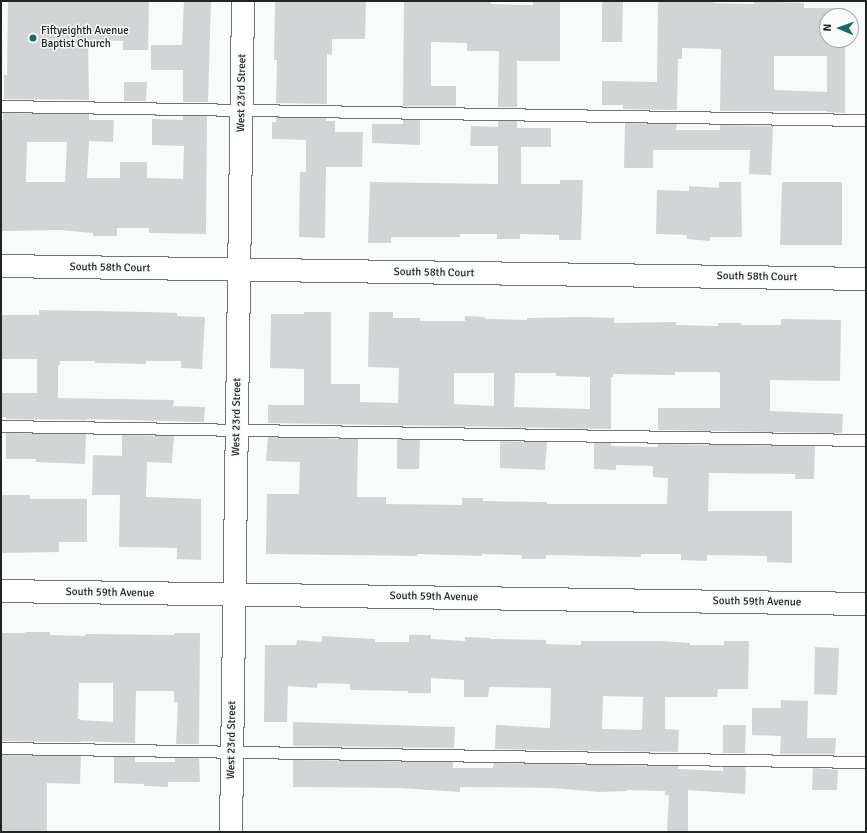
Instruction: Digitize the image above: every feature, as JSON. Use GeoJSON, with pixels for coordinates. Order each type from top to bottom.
{"type":"FeatureCollection","features":[{"type":"Feature","properties":{"kind":"street","name":"West 23rd Street"},"geometry":{"type":"LineString","coordinates":[[230,832],[243,1]]}},
{"type":"Feature","properties":{"kind":"street","name":"South 58th Court"},"geometry":{"type":"LineString","coordinates":[[1,266],[866,279]]}},
{"type":"Feature","properties":{"kind":"street","name":"South 59th Avenue"},"geometry":{"type":"LineString","coordinates":[[1,591],[866,604]]}},
{"type":"Feature","properties":{"kind":"lane"},"geometry":{"type":"LineString","coordinates":[[1,106],[866,120]]}},
{"type":"Feature","properties":{"kind":"lane"},"geometry":{"type":"LineString","coordinates":[[1,426],[866,440]]}},
{"type":"Feature","properties":{"kind":"lane"},"geometry":{"type":"LineString","coordinates":[[1,748],[866,762]]}},
{"type":"Feature","properties":{"kind":"building"},"geometry":{"type":"Polygon","coordinates":[[[8,1],[149,1],[148,50],[123,50],[123,41],[88,40],[89,100],[4,99],[4,75],[7,75],[8,1]]]}},
{"type":"Feature","properties":{"kind":"building"},"geometry":{"type":"Polygon","coordinates":[[[184,1],[211,1],[208,102],[183,102],[183,70],[151,70],[151,45],[182,45],[184,1]]]}},
{"type":"Feature","properties":{"kind":"building"},"geometry":{"type":"Polygon","coordinates":[[[275,1],[366,1],[365,39],[332,39],[332,55],[327,54],[327,104],[276,103],[277,60],[274,60],[275,1]]]}},
{"type":"Feature","properties":{"kind":"building"},"geometry":{"type":"Polygon","coordinates":[[[404,1],[491,1],[491,4],[533,5],[533,1],[560,1],[560,61],[517,61],[517,107],[498,107],[499,51],[467,51],[467,43],[431,42],[431,86],[456,86],[456,106],[403,106],[404,1]]]}},
{"type":"Feature","properties":{"kind":"building"},"geometry":{"type":"Polygon","coordinates":[[[602,1],[623,1],[622,42],[602,42],[602,1]]]}},
{"type":"Feature","properties":{"kind":"building"},"geometry":{"type":"Polygon","coordinates":[[[658,1],[713,1],[713,3],[754,4],[754,1],[804,3],[804,8],[819,8],[819,48],[845,48],[845,113],[827,111],[720,111],[721,49],[682,48],[682,59],[678,59],[677,110],[623,109],[623,105],[602,105],[602,81],[657,82],[658,1]],[[774,56],[774,90],[827,92],[827,56],[774,56]]]}},
{"type":"Feature","properties":{"kind":"building"},"geometry":{"type":"Polygon","coordinates":[[[124,82],[147,82],[146,101],[124,101],[124,82]]]}},
{"type":"Feature","properties":{"kind":"building"},"geometry":{"type":"Polygon","coordinates":[[[3,113],[89,114],[89,120],[114,120],[113,142],[89,141],[87,178],[120,178],[120,162],[147,162],[147,178],[183,179],[184,146],[152,145],[152,119],[183,120],[183,116],[207,116],[206,234],[149,233],[149,228],[117,228],[117,236],[93,236],[93,233],[60,230],[1,231],[1,120],[3,120],[3,113]],[[27,142],[26,182],[65,182],[67,142],[27,142]]]}},
{"type":"Feature","properties":{"kind":"building"},"geometry":{"type":"Polygon","coordinates":[[[276,117],[326,118],[326,121],[335,121],[335,132],[363,132],[362,167],[326,167],[325,238],[299,237],[300,172],[306,172],[306,140],[272,139],[272,122],[276,122],[276,117]]]}},
{"type":"Feature","properties":{"kind":"building"},"geometry":{"type":"Polygon","coordinates":[[[403,120],[420,120],[420,145],[372,143],[372,124],[403,124],[403,120]]]}},
{"type":"Feature","properties":{"kind":"building"},"geometry":{"type":"Polygon","coordinates":[[[498,121],[517,121],[517,128],[551,128],[551,147],[521,147],[521,184],[560,184],[560,180],[583,180],[581,240],[559,240],[559,235],[520,234],[520,239],[497,239],[497,234],[460,234],[460,237],[391,237],[391,243],[368,243],[370,182],[498,184],[498,146],[470,146],[471,126],[498,127],[498,121]]]}},
{"type":"Feature","properties":{"kind":"building"},"geometry":{"type":"Polygon","coordinates":[[[625,123],[677,124],[676,130],[720,130],[720,125],[773,126],[771,175],[749,174],[750,150],[653,150],[653,168],[624,168],[625,123]]]}},
{"type":"Feature","properties":{"kind":"building"},"geometry":{"type":"Polygon","coordinates":[[[719,182],[741,182],[742,237],[710,237],[710,241],[687,239],[687,235],[656,234],[657,190],[689,191],[689,186],[719,188],[719,182]]]}},
{"type":"Feature","properties":{"kind":"building"},"geometry":{"type":"Polygon","coordinates":[[[782,182],[842,182],[842,245],[780,245],[782,182]]]}},
{"type":"Feature","properties":{"kind":"building"},"geometry":{"type":"Polygon","coordinates":[[[39,310],[177,313],[177,316],[205,317],[202,369],[181,368],[181,361],[146,361],[146,364],[95,363],[95,361],[60,361],[60,365],[58,365],[58,398],[174,400],[173,406],[205,407],[204,422],[87,419],[6,419],[6,417],[1,417],[1,393],[37,393],[37,359],[1,359],[1,315],[39,315],[39,310]]]}},
{"type":"Feature","properties":{"kind":"building"},"geometry":{"type":"Polygon","coordinates":[[[304,312],[331,312],[331,384],[360,384],[360,402],[398,403],[399,368],[368,367],[369,312],[393,312],[393,318],[420,318],[420,321],[465,321],[465,316],[485,317],[485,319],[527,320],[527,318],[582,317],[614,318],[614,323],[676,322],[676,325],[718,326],[718,323],[741,323],[741,325],[781,325],[781,319],[841,320],[840,381],[770,380],[770,411],[843,414],[842,433],[658,430],[658,408],[720,408],[720,373],[718,372],[675,372],[675,375],[613,374],[613,377],[611,377],[611,429],[268,423],[268,405],[304,405],[304,369],[270,368],[271,314],[304,314],[304,312]],[[454,373],[454,404],[494,406],[494,373],[454,373]],[[515,373],[514,407],[590,409],[590,377],[556,376],[556,373],[515,373]]]}},
{"type":"Feature","properties":{"kind":"building"},"geometry":{"type":"Polygon","coordinates":[[[6,433],[86,434],[85,464],[36,462],[36,459],[6,459],[6,433]]]}},
{"type":"Feature","properties":{"kind":"building"},"geometry":{"type":"Polygon","coordinates":[[[122,435],[174,436],[172,463],[147,462],[146,497],[201,499],[201,560],[177,559],[177,548],[119,547],[120,495],[92,495],[93,455],[122,456],[122,435]]]}},
{"type":"Feature","properties":{"kind":"building"},"geometry":{"type":"Polygon","coordinates":[[[268,437],[358,439],[357,497],[386,497],[386,504],[462,505],[462,498],[483,498],[483,501],[547,502],[547,504],[667,504],[668,478],[653,477],[653,466],[616,465],[616,470],[594,469],[594,443],[611,443],[611,446],[658,447],[658,444],[815,446],[814,479],[795,479],[795,474],[709,473],[708,511],[792,511],[792,563],[767,562],[767,556],[707,555],[707,561],[681,560],[681,554],[641,554],[641,557],[546,555],[546,559],[522,559],[522,555],[482,554],[482,556],[417,554],[417,556],[266,554],[267,494],[299,494],[300,462],[266,461],[268,437]]]}},
{"type":"Feature","properties":{"kind":"building"},"geometry":{"type":"Polygon","coordinates":[[[397,439],[420,440],[419,469],[397,469],[397,439]]]}},
{"type":"Feature","properties":{"kind":"building"},"geometry":{"type":"Polygon","coordinates":[[[500,441],[547,442],[545,470],[500,468],[500,441]]]}},
{"type":"Feature","properties":{"kind":"building"},"geometry":{"type":"Polygon","coordinates":[[[30,495],[30,499],[87,499],[87,542],[59,542],[59,552],[1,553],[1,496],[30,495]]]}},
{"type":"Feature","properties":{"kind":"building"},"geometry":{"type":"Polygon","coordinates":[[[50,632],[50,635],[85,636],[85,634],[174,635],[174,633],[200,633],[199,744],[176,744],[178,702],[174,702],[174,691],[136,691],[135,743],[1,741],[1,633],[50,632]],[[79,683],[78,719],[113,722],[113,683],[79,683]]]}},
{"type":"Feature","properties":{"kind":"building"},"geometry":{"type":"Polygon","coordinates":[[[409,635],[431,635],[431,639],[465,641],[465,637],[546,640],[546,644],[581,645],[581,641],[661,641],[690,643],[690,645],[724,645],[724,641],[749,641],[748,689],[718,689],[717,697],[665,697],[665,729],[679,730],[678,752],[495,749],[496,725],[550,728],[551,688],[489,687],[488,697],[464,697],[464,680],[431,678],[431,693],[350,690],[350,684],[318,683],[317,688],[288,686],[287,722],[264,722],[265,645],[296,645],[297,640],[322,642],[322,636],[375,639],[375,642],[409,642],[409,635]],[[603,696],[602,729],[642,730],[643,697],[603,696]]]}},
{"type":"Feature","properties":{"kind":"building"},"geometry":{"type":"Polygon","coordinates":[[[815,647],[839,648],[837,695],[814,694],[815,647]]]}},
{"type":"Feature","properties":{"kind":"building"},"geometry":{"type":"Polygon","coordinates":[[[781,700],[808,701],[807,738],[836,738],[835,754],[780,754],[781,736],[752,735],[752,708],[781,708],[781,700]]]}},
{"type":"Feature","properties":{"kind":"building"},"geometry":{"type":"Polygon","coordinates":[[[293,722],[455,727],[454,748],[293,746],[293,722]]]}},
{"type":"Feature","properties":{"kind":"building"},"geometry":{"type":"Polygon","coordinates":[[[723,725],[746,725],[745,753],[723,753],[723,725]]]}},
{"type":"Feature","properties":{"kind":"building"},"geometry":{"type":"Polygon","coordinates":[[[1,755],[81,756],[80,784],[47,783],[47,832],[1,832],[1,755]]]}},
{"type":"Feature","properties":{"kind":"building"},"geometry":{"type":"Polygon","coordinates":[[[114,757],[135,757],[135,762],[175,762],[175,758],[199,758],[200,782],[168,782],[168,787],[144,786],[144,784],[114,783],[114,757]]]}},
{"type":"Feature","properties":{"kind":"building"},"geometry":{"type":"Polygon","coordinates":[[[293,760],[453,762],[453,768],[493,768],[494,763],[678,766],[678,769],[723,771],[723,767],[745,767],[745,794],[688,790],[688,832],[667,832],[669,795],[665,795],[665,791],[627,790],[600,792],[552,788],[460,787],[460,792],[400,788],[293,787],[293,760]]]}},
{"type":"Feature","properties":{"kind":"building"},"geometry":{"type":"Polygon","coordinates":[[[813,768],[838,770],[837,790],[812,790],[813,768]]]}},
{"type":"Feature","properties":{"kind":"place","name":"Fiftyeighth Avenue Baptist Church"},"geometry":{"type":"Point","coordinates":[33,38]}}]}
